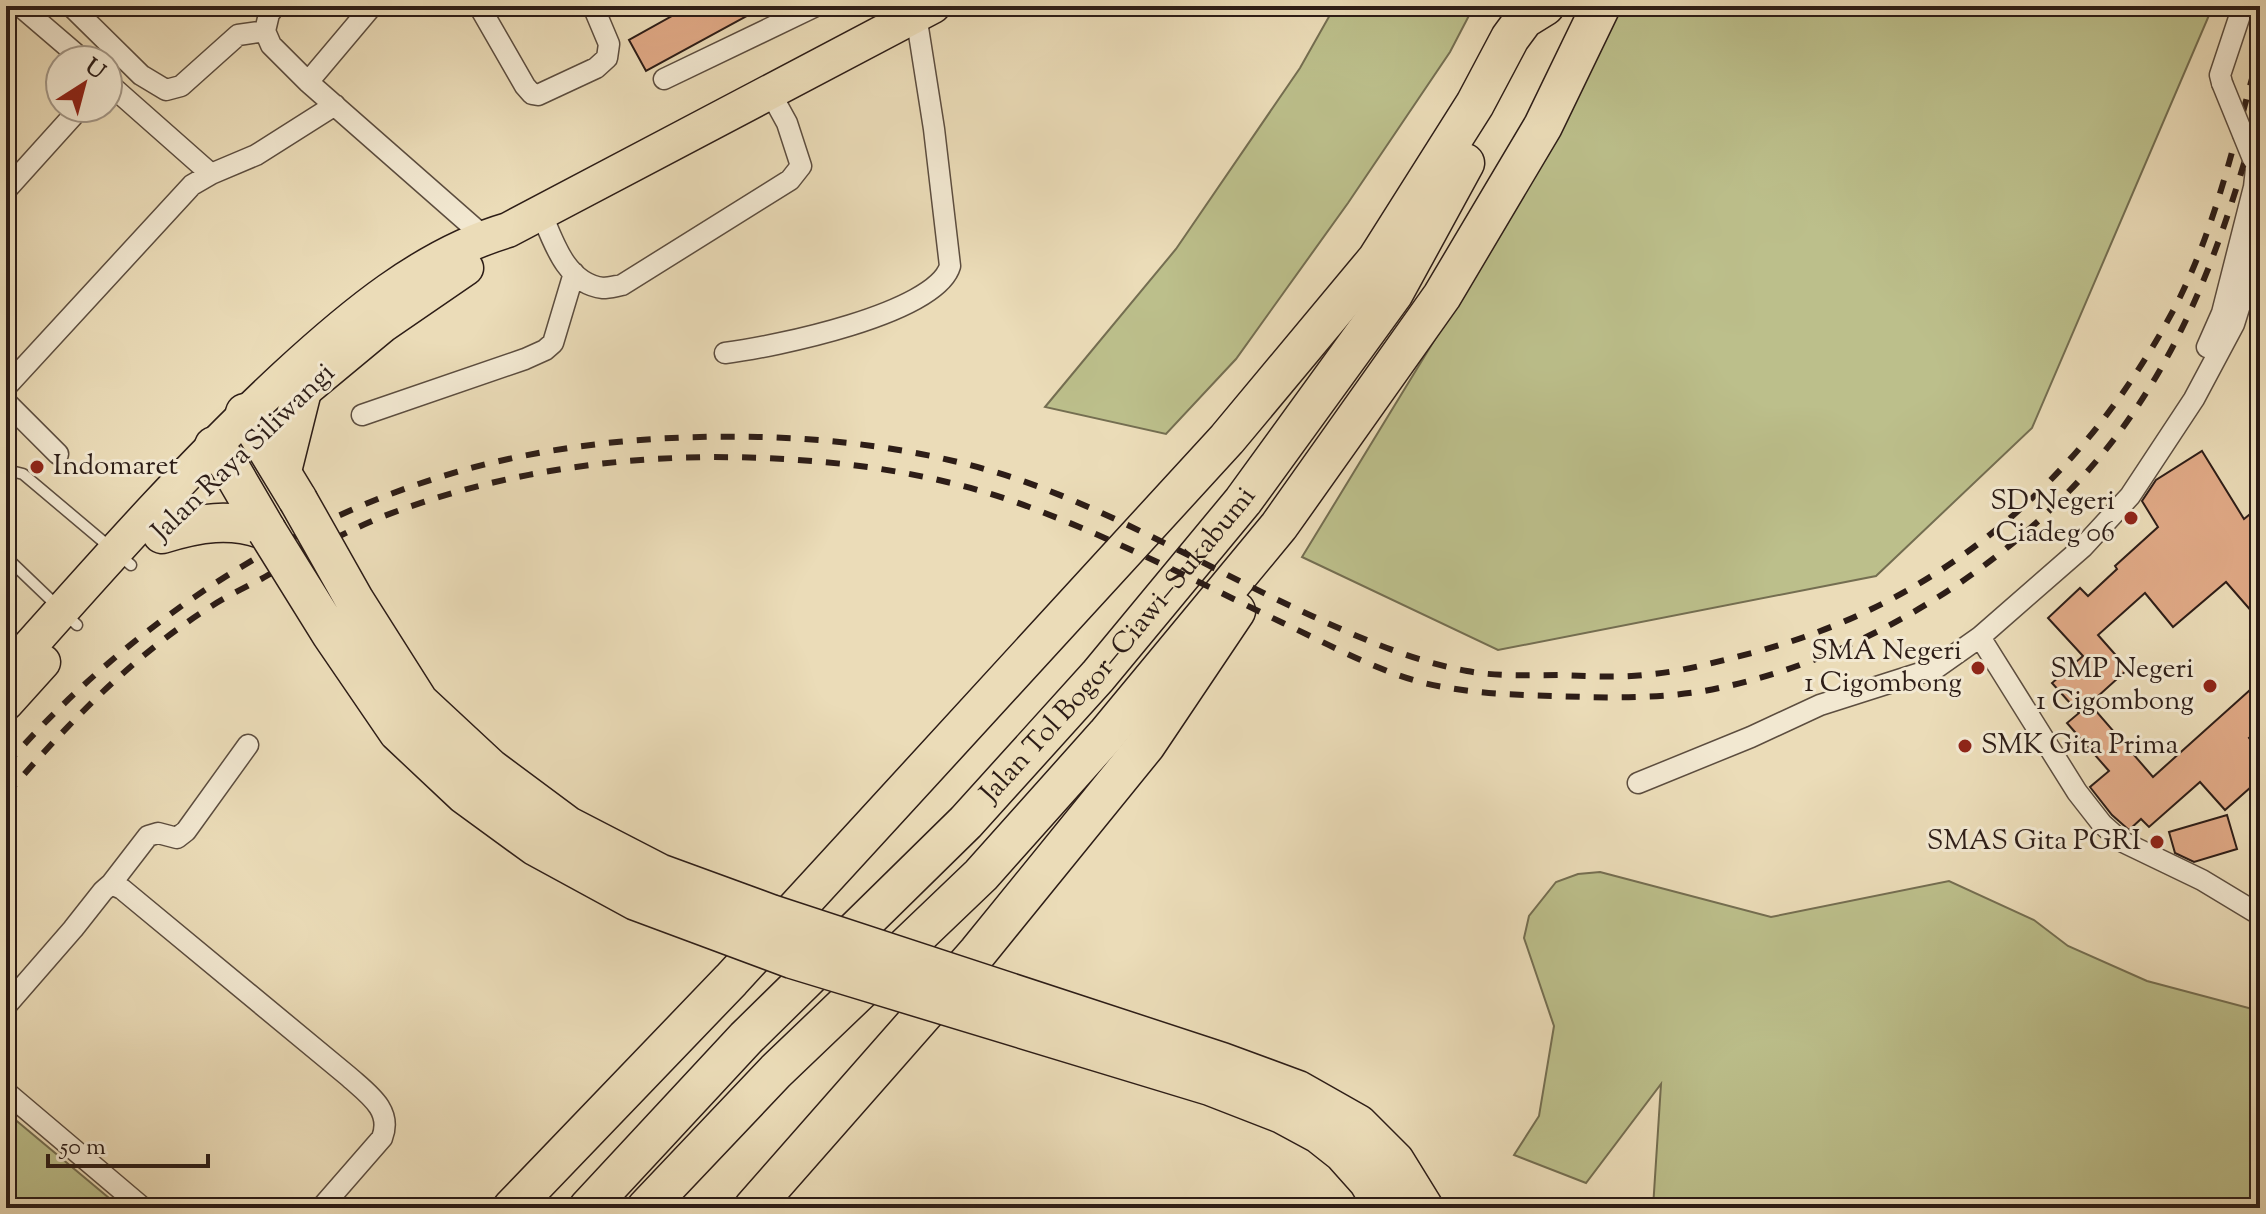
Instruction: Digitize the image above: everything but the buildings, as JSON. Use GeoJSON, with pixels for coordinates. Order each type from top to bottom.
{"type":"FeatureCollection","features":[{"type":"Feature","properties":{"kind":"highway"},"geometry":{"type":"LineString","coordinates":[[512,1208],[731,980],[1227,439],[1377,259],[1475,104],[1510,38],[1524,19],[1545,6]]}},
{"type":"Feature","properties":{"kind":"highway","name":"Jalan Tol Bogor–Ciawi–Sukabumi"},"geometry":{"type":"LineString","coordinates":[[588,1208],[746,1038],[966,822],[1098,676],[1243,501],[1394,293],[1552,6]]}},
{"type":"Feature","properties":{"kind":"highway","name":"Jalan Tol Bogor–Ciawi–Sukabumi"},"geometry":{"type":"LineString","coordinates":[[646,1208],[776,1071],[981,875],[1106,735],[1279,526],[1442,296],[1543,126],[1601,6]]}},
{"type":"Feature","properties":{"kind":"highway","name":"Jalan Raya Siliwangi"},"geometry":{"type":"LineString","coordinates":[[6,703],[70,617],[123,558],[252,423],[318,346],[376,300],[438,260],[495,237],[924,10]]}},
{"type":"Feature","properties":{"kind":"highway","name":"Jalan Raya Siliwangi"},"geometry":{"type":"LineString","coordinates":[[252,423],[302,391],[383,325],[449,280],[495,237]]}},
{"type":"Feature","properties":{"kind":"highway"},"geometry":{"type":"LineString","coordinates":[[290,485],[302,391]]}},
{"type":"Feature","properties":{"kind":"highway"},"geometry":{"type":"LineString","coordinates":[[252,423],[355,601],[419,702],[490,768],[568,826],[673,879],[1298,1090],[1358,1124],[1395,1161],[1424,1208]]}},
{"type":"Feature","properties":{"kind":"highway"},"geometry":{"type":"LineString","coordinates":[[221,455],[331,634],[398,732],[465,795],[535,846],[636,901],[792,959],[1210,1086],[1282,1114],[1319,1134],[1343,1153],[1368,1181],[1384,1208]]}},
{"type":"Feature","properties":{"kind":"highway","name":"Jalan Raya Siliwangi"},"geometry":{"type":"LineString","coordinates":[[123,558],[162,534],[221,455]]}},
{"type":"Feature","properties":{"kind":"highway"},"geometry":{"type":"LineString","coordinates":[[162,534],[188,525],[218,521],[239,522],[267,531]]}},
{"type":"Feature","properties":{"kind":"highway"},"geometry":{"type":"LineString","coordinates":[[753,1208],[978,952],[1146,745],[1252,586],[1279,526]]}},
{"type":"Feature","properties":{"kind":"highway","name":"Jalan Raya Siliwangi"},"geometry":{"type":"LineString","coordinates":[[6,673],[70,617]]}},
{"type":"Feature","properties":{"kind":"street"},"geometry":{"type":"LineString","coordinates":[[20,6],[64,44]]}},
{"type":"Feature","properties":{"kind":"street"},"geometry":{"type":"LineString","coordinates":[[71,6],[141,75],[166,90],[181,86],[238,35],[265,31]]}},
{"type":"Feature","properties":{"kind":"street"},"geometry":{"type":"LineString","coordinates":[[275,6],[269,14],[265,31],[271,45],[308,82],[495,237]]}},
{"type":"Feature","properties":{"kind":"street"},"geometry":{"type":"LineString","coordinates":[[308,82],[372,6]]}},
{"type":"Feature","properties":{"kind":"street"},"geometry":{"type":"LineString","coordinates":[[479,6],[525,86],[532,94],[538,95],[587,72],[607,58],[609,44],[593,6]]}},
{"type":"Feature","properties":{"kind":"street"},"geometry":{"type":"LineString","coordinates":[[664,79],[816,6]]}},
{"type":"Feature","properties":{"kind":"street"},"geometry":{"type":"LineString","coordinates":[[2170,435],[2190,378],[2222,313],[2254,187],[2256,169],[2253,159],[2220,75],[2243,6]]}},
{"type":"Feature","properties":{"kind":"street"},"geometry":{"type":"LineString","coordinates":[[725,353],[826,331],[897,310],[927,294],[948,273],[950,266],[924,10]]}},
{"type":"Feature","properties":{"kind":"street"},"geometry":{"type":"LineString","coordinates":[[541,212],[555,247],[574,273],[602,288],[622,285],[790,180],[801,166],[798,152],[770,92]]}},
{"type":"Feature","properties":{"kind":"street"},"geometry":{"type":"LineString","coordinates":[[124,97],[211,174]]}},
{"type":"Feature","properties":{"kind":"street"},"geometry":{"type":"LineString","coordinates":[[6,387],[192,185],[256,155],[335,105]]}},
{"type":"Feature","properties":{"kind":"street"},"geometry":{"type":"LineString","coordinates":[[6,190],[66,124]]}},
{"type":"Feature","properties":{"kind":"street"},"geometry":{"type":"LineString","coordinates":[[1638,783],[1820,705],[1936,668],[1980,637],[2104,526],[2130,496],[2194,399],[2234,324],[2260,241]]}},
{"type":"Feature","properties":{"kind":"street"},"geometry":{"type":"LineString","coordinates":[[362,415],[545,350],[553,343],[574,273]]}},
{"type":"Feature","properties":{"kind":"street"},"geometry":{"type":"LineString","coordinates":[[6,402],[58,454]]}},
{"type":"Feature","properties":{"kind":"street"},"geometry":{"type":"LineString","coordinates":[[1980,637],[2077,792],[2102,824],[2121,841],[2202,880],[2260,915]]}},
{"type":"Feature","properties":{"kind":"street"},"geometry":{"type":"LineString","coordinates":[[6,1006],[148,836],[158,833],[177,838],[186,831],[248,745]]}},
{"type":"Feature","properties":{"kind":"street"},"geometry":{"type":"LineString","coordinates":[[111,884],[122,889],[178,934],[348,1076],[381,1110],[387,1124],[382,1138],[321,1208]]}},
{"type":"Feature","properties":{"kind":"street"},"geometry":{"type":"LineString","coordinates":[[6,1092],[143,1208]]}},
{"type":"Feature","properties":{"kind":"lane"},"geometry":{"type":"LineString","coordinates":[[6,476],[15,472],[23,474],[123,558]]}},
{"type":"Feature","properties":{"kind":"lane"},"geometry":{"type":"LineString","coordinates":[[6,557],[70,617]]}},
{"type":"Feature","properties":{"kind":"green space"},"geometry":{"type":"Polygon","coordinates":[[[1335,6],[1474,6],[1450,52],[1348,203],[1236,359],[1166,434],[1045,407],[1176,249],[1300,68],[1335,6]]]}},
{"type":"Feature","properties":{"kind":"green space"},"geometry":{"type":"Polygon","coordinates":[[[1617,6],[2213,6],[2032,428],[1876,576],[1498,650],[1302,557],[1440,331],[1617,6]]]}},
{"type":"Feature","properties":{"kind":"green space"},"geometry":{"type":"Polygon","coordinates":[[[1600,872],[1771,917],[1949,881],[2034,920],[2068,946],[2147,981],[2260,1011],[2260,1208],[1653,1208],[1661,1084],[1586,1183],[1514,1155],[1539,1116],[1554,1026],[1524,938],[1529,916],[1556,882],[1578,874],[1600,872]]]}},
{"type":"Feature","properties":{"kind":"green space"},"geometry":{"type":"Polygon","coordinates":[[[6,1112],[121,1208],[6,1208],[6,1112]]]}},
{"type":"Feature","properties":{"kind":"railway"},"geometry":{"type":"LineString","coordinates":[[6,765],[57,710],[172,613],[235,571],[301,534],[370,502],[441,477],[513,458],[604,443],[666,438],[823,440],[952,460],[1014,478],[1091,508],[1331,625],[1407,655],[1467,671],[1514,675],[1634,676],[1685,669],[1752,653],[1821,631],[1885,602],[1944,568],[1999,527],[2050,481],[2096,429],[2137,371],[2189,278],[2213,215],[2260,50]]}},
{"type":"Feature","properties":{"kind":"railway"},"geometry":{"type":"LineString","coordinates":[[6,795],[51,744],[149,651],[211,606],[323,545],[384,516],[488,484],[595,464],[649,459],[703,457],[812,461],[926,477],[982,491],[1099,536],[1368,663],[1402,677],[1437,686],[1504,694],[1630,697],[1704,691],[1764,677],[1823,656],[1881,630],[1936,598],[1989,562],[2038,522],[2082,477],[2121,430],[2147,392],[2188,315],[2221,235],[2260,108]]}},
{"type":"Feature","properties":{"kind":"place","name":"Indomaret"},"geometry":{"type":"Point","coordinates":[37,467]}},
{"type":"Feature","properties":{"kind":"place","name":"SD Negeri Ciadeg 06"},"geometry":{"type":"Point","coordinates":[2131,518]}},
{"type":"Feature","properties":{"kind":"place","name":"SMA Negeri 1 Cigombong"},"geometry":{"type":"Point","coordinates":[1978,668]}},
{"type":"Feature","properties":{"kind":"place","name":"SMP Negeri 1 Cigombong"},"geometry":{"type":"Point","coordinates":[2210,686]}},
{"type":"Feature","properties":{"kind":"place","name":"SMK Gita Prima"},"geometry":{"type":"Point","coordinates":[1965,746]}},
{"type":"Feature","properties":{"kind":"place","name":"SMAS Gita PGRI"},"geometry":{"type":"Point","coordinates":[2157,842]}}]}
